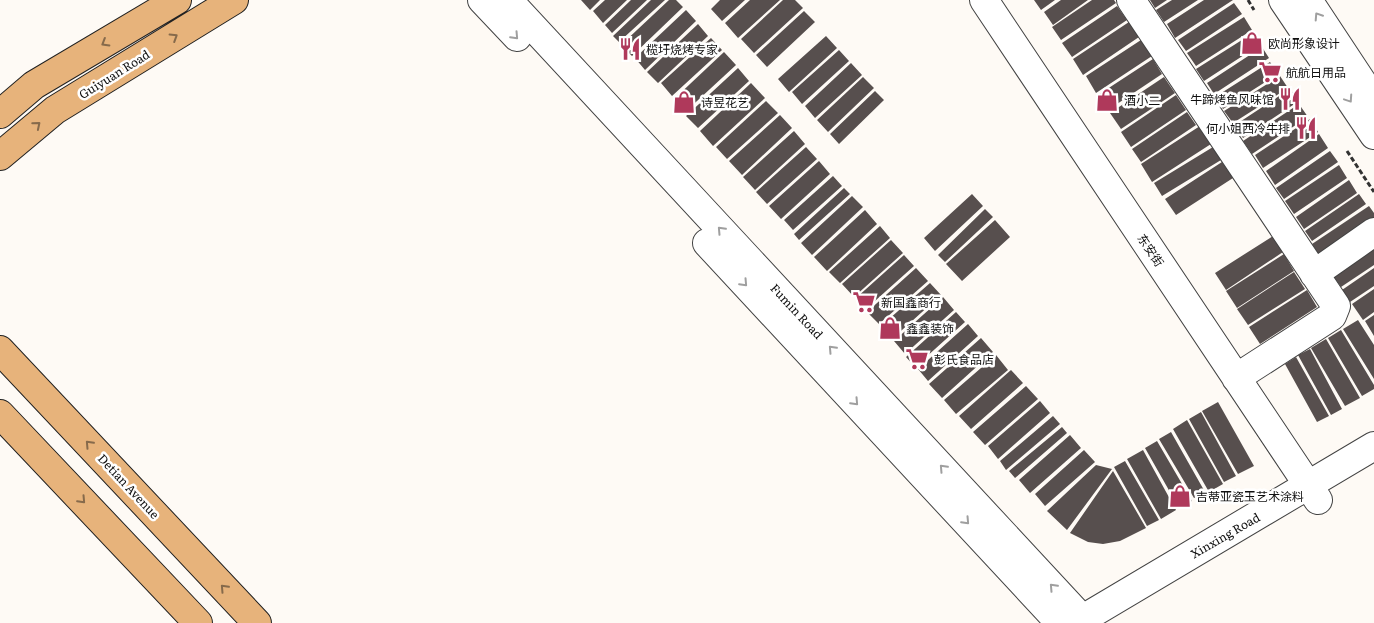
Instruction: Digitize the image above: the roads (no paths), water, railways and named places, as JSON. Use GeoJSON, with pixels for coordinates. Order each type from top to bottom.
{"type":"FeatureCollection","features":[{"type":"Feature","properties":{"kind":"main road"},"geometry":{"type":"LineString","coordinates":[[0,114],[34,85],[177,0]]}},
{"type":"Feature","properties":{"kind":"main road","name":"Guiyuan Road"},"geometry":{"type":"LineString","coordinates":[[0,156],[55,110],[234,0]]}},
{"type":"Feature","properties":{"kind":"main road","name":"Detian Avenue"},"geometry":{"type":"LineString","coordinates":[[0,350],[258,623]]}},
{"type":"Feature","properties":{"kind":"main road"},"geometry":{"type":"LineString","coordinates":[[0,414],[198,623]]}},
{"type":"Feature","properties":{"kind":"street","name":"Fumin Road"},"geometry":{"type":"LineString","coordinates":[[482,0],[1076,622]]}},
{"type":"Feature","properties":{"kind":"street","name":"Fumin Road"},"geometry":{"type":"LineString","coordinates":[[508,0],[1076,622]]}},
{"type":"Feature","properties":{"kind":"street","name":"东安街"},"geometry":{"type":"LineString","coordinates":[[984,0],[1313,493]]}},
{"type":"Feature","properties":{"kind":"street"},"geometry":{"type":"LineString","coordinates":[[1131,0],[1336,306],[1332,316],[1236,378]]}},
{"type":"Feature","properties":{"kind":"street"},"geometry":{"type":"LineString","coordinates":[[1283,0],[1374,135]]}},
{"type":"Feature","properties":{"kind":"street"},"geometry":{"type":"LineString","coordinates":[[1308,0],[1374,100]]}},
{"type":"Feature","properties":{"kind":"street"},"geometry":{"type":"LineString","coordinates":[[1314,274],[1374,232]]}},
{"type":"Feature","properties":{"kind":"street","name":"Xinxing Road"},"geometry":{"type":"LineString","coordinates":[[1109,623],[1313,493],[1374,446]]}},
{"type":"Feature","properties":{"kind":"street","name":"Xinxing Road"},"geometry":{"type":"LineString","coordinates":[[1076,622],[1313,493],[1374,466]]}},
{"type":"Feature","properties":{"kind":"place","name":"欧尚形象设计"},"geometry":{"type":"Point","coordinates":[1252,43]}},
{"type":"Feature","properties":{"kind":"place","name":"榄圩烧烤专家"},"geometry":{"type":"Point","coordinates":[630,49]}},
{"type":"Feature","properties":{"kind":"place","name":"航航日用品"},"geometry":{"type":"Point","coordinates":[1270,72]}},
{"type":"Feature","properties":{"kind":"place","name":"牛蹄烤鱼风味馆"},"geometry":{"type":"Point","coordinates":[1290,99]}},
{"type":"Feature","properties":{"kind":"place","name":"酒小二"},"geometry":{"type":"Point","coordinates":[1107,100]}},
{"type":"Feature","properties":{"kind":"place","name":"诗昱花艺"},"geometry":{"type":"Point","coordinates":[684,102]}},
{"type":"Feature","properties":{"kind":"place","name":"何小姐西冷牛排"},"geometry":{"type":"Point","coordinates":[1306,128]}},
{"type":"Feature","properties":{"kind":"place","name":"新国鑫商行"},"geometry":{"type":"Point","coordinates":[864,302]}},
{"type":"Feature","properties":{"kind":"place","name":"鑫鑫装饰"},"geometry":{"type":"Point","coordinates":[890,328]}},
{"type":"Feature","properties":{"kind":"place","name":"彭氏食品店"},"geometry":{"type":"Point","coordinates":[917,359]}},
{"type":"Feature","properties":{"kind":"place","name":"吉蒂亚瓷玉艺术涂料"},"geometry":{"type":"Point","coordinates":[1180,496]}}]}
